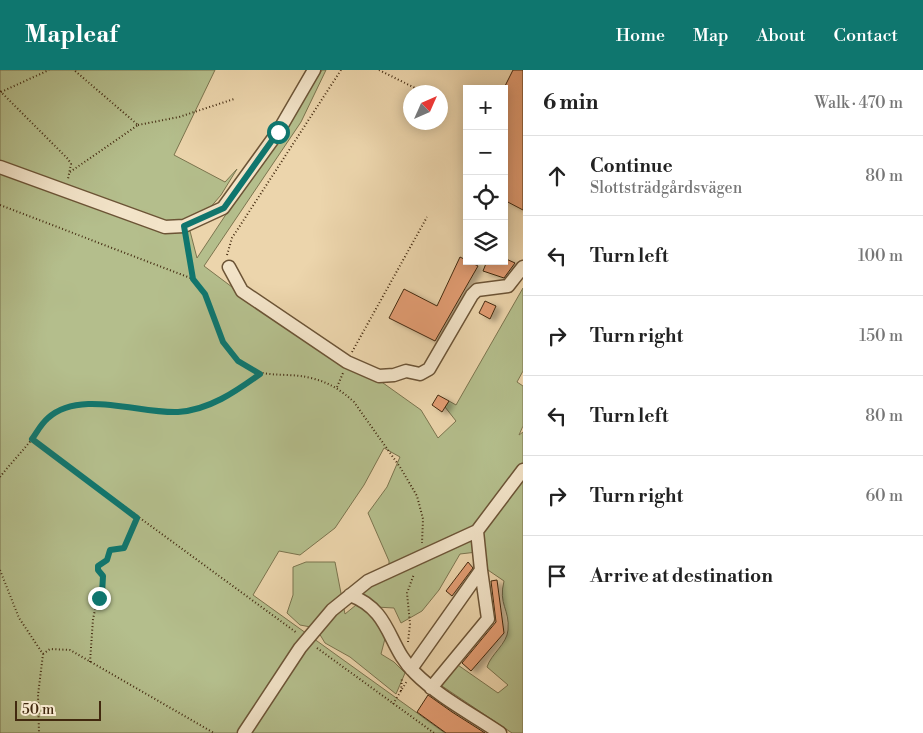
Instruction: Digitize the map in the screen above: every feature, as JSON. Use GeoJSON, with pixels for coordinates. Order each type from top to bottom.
{"type":"FeatureCollection","features":[{"type":"Feature","properties":{"kind":"street"},"geometry":{"type":"LineString","coordinates":[[0,167],[165,227],[184,226],[224,208],[278,132],[314,70]]}},
{"type":"Feature","properties":{"kind":"street"},"geometry":{"type":"LineString","coordinates":[[230,267],[242,291],[347,362],[379,376],[394,375],[406,371],[420,374],[429,369],[472,295],[477,290],[508,286],[523,267]]}},
{"type":"Feature","properties":{"kind":"street"},"geometry":{"type":"LineString","coordinates":[[244,733],[306,640],[332,610],[368,581],[477,530],[523,470]]}},
{"type":"Feature","properties":{"kind":"street"},"geometry":{"type":"LineString","coordinates":[[431,688],[488,619],[477,530]]}},
{"type":"Feature","properties":{"kind":"street"},"geometry":{"type":"LineString","coordinates":[[409,667],[482,570]]}},
{"type":"Feature","properties":{"kind":"street"},"geometry":{"type":"LineString","coordinates":[[350,595],[366,601],[377,612],[409,667],[431,688],[500,733]]}},
{"type":"Feature","properties":{"kind":"path"},"geometry":{"type":"LineString","coordinates":[[49,70],[0,92],[68,159],[71,164],[64,191]]}},
{"type":"Feature","properties":{"kind":"path"},"geometry":{"type":"LineString","coordinates":[[74,70],[138,125]]}},
{"type":"Feature","properties":{"kind":"path"},"geometry":{"type":"LineString","coordinates":[[230,267],[227,259],[232,238],[341,70]]}},
{"type":"Feature","properties":{"kind":"path"},"geometry":{"type":"LineString","coordinates":[[379,70],[409,85]]}},
{"type":"Feature","properties":{"kind":"path"},"geometry":{"type":"LineString","coordinates":[[70,172],[138,125],[179,117],[234,99]]}},
{"type":"Feature","properties":{"kind":"path"},"geometry":{"type":"LineString","coordinates":[[0,205],[193,279]]}},
{"type":"Feature","properties":{"kind":"path"},"geometry":{"type":"LineString","coordinates":[[337,388],[347,362],[427,217]]}},
{"type":"Feature","properties":{"kind":"path"},"geometry":{"type":"LineString","coordinates":[[184,226],[193,279],[205,294],[219,334],[228,351],[238,361],[260,374],[310,378],[337,388],[354,402],[411,484],[423,519],[420,556],[407,593],[410,624],[409,667],[400,691],[392,704]]}},
{"type":"Feature","properties":{"kind":"path"},"geometry":{"type":"LineString","coordinates":[[0,477],[49,416],[63,409],[79,405],[98,405],[176,412],[192,410],[235,393],[260,374]]}},
{"type":"Feature","properties":{"kind":"path"},"geometry":{"type":"LineString","coordinates":[[32,439],[137,518],[434,733]]}},
{"type":"Feature","properties":{"kind":"path"},"geometry":{"type":"LineString","coordinates":[[90,662],[93,619],[97,601],[102,594],[103,576],[98,570],[98,566],[107,560],[110,550],[124,548],[137,518]]}},
{"type":"Feature","properties":{"kind":"path"},"geometry":{"type":"LineString","coordinates":[[0,570],[19,618],[43,654],[38,695],[39,733]]}},
{"type":"Feature","properties":{"kind":"path"},"geometry":{"type":"LineString","coordinates":[[43,654],[50,649],[70,650],[214,733]]}},
{"type":"Feature","properties":{"kind":"path"},"geometry":{"type":"LineString","coordinates":[[400,691],[409,667]]}},
{"type":"Feature","properties":{"kind":"green space"},"geometry":{"type":"Polygon","coordinates":[[[0,70],[215,70],[174,155],[225,182],[237,169],[221,195],[190,231],[197,258],[322,70],[326,70],[301,122],[204,266],[292,332],[310,331],[421,410],[438,438],[456,421],[445,407],[449,401],[456,405],[523,288],[523,371],[517,382],[523,386],[523,426],[519,435],[523,432],[523,733],[512,733],[439,684],[455,663],[498,693],[508,685],[487,667],[505,640],[508,630],[502,596],[504,581],[485,568],[477,552],[460,554],[439,590],[422,611],[401,623],[394,608],[376,607],[388,627],[381,654],[394,662],[405,673],[396,694],[350,657],[325,643],[316,628],[300,625],[287,613],[293,595],[293,567],[306,562],[335,562],[345,614],[356,605],[361,581],[389,577],[389,561],[368,513],[387,487],[400,457],[384,448],[364,485],[335,528],[300,555],[279,551],[253,595],[445,733],[0,733],[0,70]]]}},
{"type":"Feature","properties":{"kind":"building"},"geometry":{"type":"Polygon","coordinates":[[[513,70],[523,70],[523,210],[508,202],[508,85],[506,85],[513,70]]]}},
{"type":"Feature","properties":{"kind":"building"},"geometry":{"type":"Polygon","coordinates":[[[460,257],[463,258],[463,265],[478,266],[435,341],[389,318],[404,289],[437,306],[460,257]]]}},
{"type":"Feature","properties":{"kind":"building"},"geometry":{"type":"Polygon","coordinates":[[[508,260],[515,263],[504,278],[483,271],[485,265],[508,265],[508,260]]]}},
{"type":"Feature","properties":{"kind":"building"},"geometry":{"type":"Polygon","coordinates":[[[485,301],[496,306],[490,319],[479,313],[485,301]]]}},
{"type":"Feature","properties":{"kind":"building"},"geometry":{"type":"Polygon","coordinates":[[[438,395],[449,401],[442,412],[432,405],[438,395]]]}},
{"type":"Feature","properties":{"kind":"building"},"geometry":{"type":"Polygon","coordinates":[[[468,562],[473,568],[452,596],[446,591],[468,562]]]}},
{"type":"Feature","properties":{"kind":"building"},"geometry":{"type":"Polygon","coordinates":[[[497,580],[504,633],[471,671],[462,663],[496,622],[491,581],[497,580]]]}},
{"type":"Feature","properties":{"kind":"building"},"geometry":{"type":"Polygon","coordinates":[[[428,695],[485,733],[446,733],[417,712],[428,695]]]}},
{"type":"Feature","properties":{"kind":"route"},"geometry":{"type":"LineString","coordinates":[[99,598],[102,594],[103,576],[98,570],[98,566],[107,560],[110,550],[124,548],[137,518],[32,439],[49,416],[63,409],[79,405],[98,405],[176,412],[192,410],[235,393],[260,374],[238,361],[228,351],[223,342],[205,294],[193,279],[184,226],[224,208],[278,132]]}}]}
